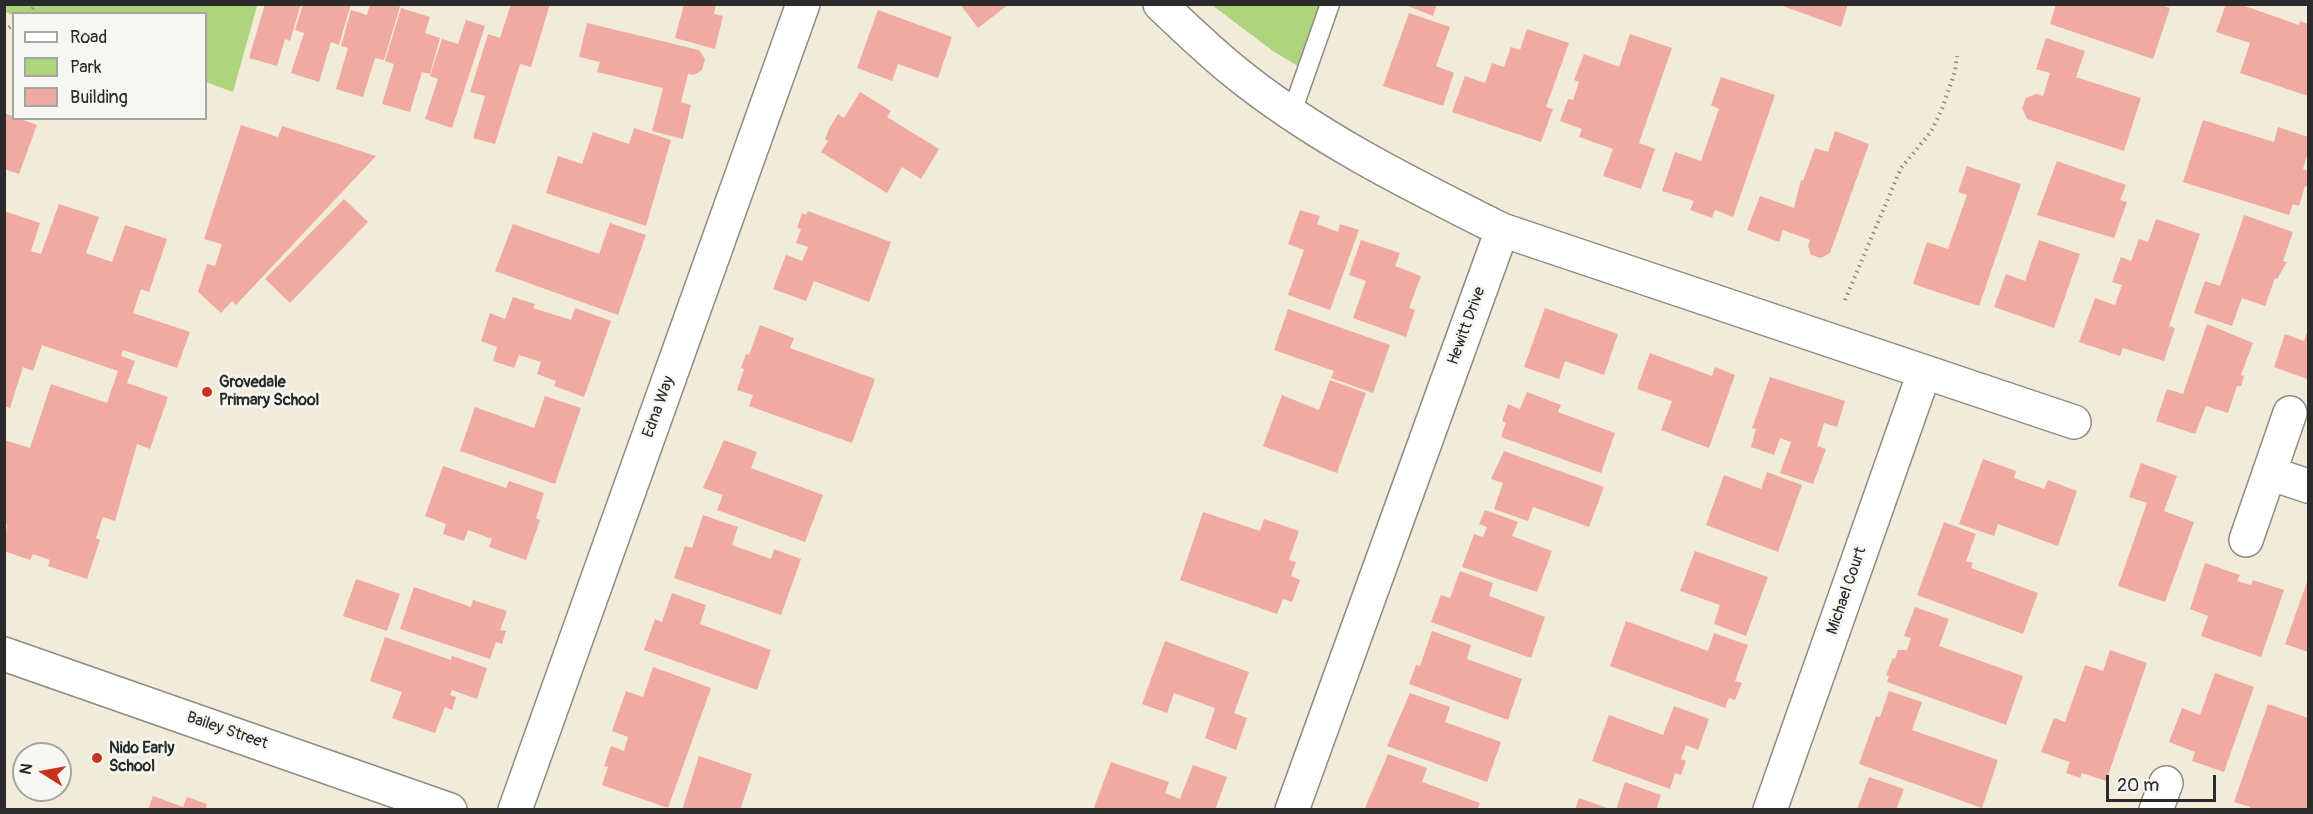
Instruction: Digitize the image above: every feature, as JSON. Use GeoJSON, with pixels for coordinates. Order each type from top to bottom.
{"type":"FeatureCollection","features":[{"type":"Feature","properties":{"kind":"street","name":"Edna Way"},"geometry":{"type":"LineString","coordinates":[[515,810],[803,4]]}},
{"type":"Feature","properties":{"kind":"street"},"geometry":{"type":"LineString","coordinates":[[1160,4],[1235,72],[1292,112],[1402,180],[1502,230],[2074,422]]}},
{"type":"Feature","properties":{"kind":"street","name":"Hewitt Drive"},"geometry":{"type":"LineString","coordinates":[[1292,810],[1502,230]]}},
{"type":"Feature","properties":{"kind":"street","name":"Michael Court"},"geometry":{"type":"LineString","coordinates":[[1770,810],[1924,373]]}},
{"type":"Feature","properties":{"kind":"street"},"geometry":{"type":"LineString","coordinates":[[2246,540],[2290,413]]}},
{"type":"Feature","properties":{"kind":"street"},"geometry":{"type":"LineString","coordinates":[[2269,473],[2308,486]]}},
{"type":"Feature","properties":{"kind":"street","name":"Bailey Street"},"geometry":{"type":"LineString","coordinates":[[4,654],[450,810]]}},
{"type":"Feature","properties":{"kind":"lane"},"geometry":{"type":"LineString","coordinates":[[1292,112],[1330,4]]}},
{"type":"Feature","properties":{"kind":"path"},"geometry":{"type":"LineString","coordinates":[[1845,300],[1901,168],[1931,132],[1942,109],[1955,71],[1957,56]]}},
{"type":"Feature","properties":{"kind":"green space"},"geometry":{"type":"Polygon","coordinates":[[[5,4],[257,4],[233,92],[207,82],[207,12],[12,12],[12,15],[5,12],[5,4]]]}},
{"type":"Feature","properties":{"kind":"green space"},"geometry":{"type":"Polygon","coordinates":[[[1212,5],[1330,5],[1306,71],[1273,51],[1212,5]]]}},
{"type":"Feature","properties":{"kind":"building"},"geometry":{"type":"Polygon","coordinates":[[[265,4],[301,4],[290,41],[285,39],[277,66],[249,58],[265,4]]]}},
{"type":"Feature","properties":{"kind":"building"},"geometry":{"type":"Polygon","coordinates":[[[303,4],[351,4],[339,45],[331,42],[319,82],[291,73],[304,33],[295,30],[303,4]]]}},
{"type":"Feature","properties":{"kind":"building"},"geometry":{"type":"Polygon","coordinates":[[[370,4],[400,6],[384,60],[375,58],[363,97],[336,89],[348,48],[341,46],[351,10],[367,15],[370,4]]]}},
{"type":"Feature","properties":{"kind":"building"},"geometry":{"type":"Polygon","coordinates":[[[511,4],[550,4],[531,67],[520,64],[495,144],[473,138],[485,96],[470,92],[488,34],[500,38],[511,4]]]}},
{"type":"Feature","properties":{"kind":"building"},"geometry":{"type":"Polygon","coordinates":[[[684,4],[716,4],[714,14],[723,16],[715,49],[675,38],[684,4]]]}},
{"type":"Feature","properties":{"kind":"building"},"geometry":{"type":"Polygon","coordinates":[[[960,4],[1009,4],[978,28],[960,4]]]}},
{"type":"Feature","properties":{"kind":"building"},"geometry":{"type":"Polygon","coordinates":[[[1403,4],[1437,4],[1433,16],[1403,4]]]}},
{"type":"Feature","properties":{"kind":"building"},"geometry":{"type":"Polygon","coordinates":[[[1777,4],[1848,4],[1841,27],[1777,4]]]}},
{"type":"Feature","properties":{"kind":"building"},"geometry":{"type":"Polygon","coordinates":[[[2056,4],[2159,4],[2170,8],[2153,59],[2050,24],[2056,4]]]}},
{"type":"Feature","properties":{"kind":"building"},"geometry":{"type":"Polygon","coordinates":[[[2226,4],[2239,4],[2299,25],[2300,21],[2308,24],[2308,96],[2240,73],[2250,43],[2216,32],[2226,4]]]}},
{"type":"Feature","properties":{"kind":"building"},"geometry":{"type":"Polygon","coordinates":[[[401,8],[430,17],[425,33],[440,38],[430,74],[422,72],[410,112],[382,104],[394,64],[385,61],[401,8]]]}},
{"type":"Feature","properties":{"kind":"building"},"geometry":{"type":"Polygon","coordinates":[[[878,10],[952,37],[938,78],[898,64],[892,81],[857,68],[878,10]]]}},
{"type":"Feature","properties":{"kind":"building"},"geometry":{"type":"Polygon","coordinates":[[[1409,13],[1450,27],[1436,66],[1454,73],[1443,106],[1383,86],[1409,13]]]}},
{"type":"Feature","properties":{"kind":"building"},"geometry":{"type":"Polygon","coordinates":[[[466,20],[485,26],[452,128],[425,119],[438,79],[430,76],[442,39],[458,44],[466,20]]]}},
{"type":"Feature","properties":{"kind":"building"},"geometry":{"type":"Polygon","coordinates":[[[587,23],[699,50],[705,59],[702,70],[694,75],[688,74],[681,102],[691,105],[683,139],[652,131],[663,88],[597,72],[600,62],[579,57],[587,23]]]}},
{"type":"Feature","properties":{"kind":"building"},"geometry":{"type":"Polygon","coordinates":[[[1527,29],[1569,43],[1546,107],[1553,109],[1541,142],[1452,112],[1465,76],[1485,83],[1492,63],[1504,67],[1511,47],[1520,50],[1527,29]]]}},
{"type":"Feature","properties":{"kind":"building"},"geometry":{"type":"Polygon","coordinates":[[[1630,34],[1672,48],[1639,143],[1655,149],[1641,189],[1603,176],[1613,149],[1579,137],[1582,129],[1560,121],[1568,99],[1573,100],[1579,82],[1574,80],[1584,54],[1619,67],[1630,34]]]}},
{"type":"Feature","properties":{"kind":"building"},"geometry":{"type":"Polygon","coordinates":[[[2046,38],[2085,51],[2076,77],[2141,98],[2124,151],[2027,119],[2022,108],[2026,98],[2036,94],[2043,96],[2050,73],[2036,69],[2046,38]]]}},
{"type":"Feature","properties":{"kind":"building"},"geometry":{"type":"Polygon","coordinates":[[[1721,77],[1775,95],[1733,217],[1715,210],[1712,218],[1690,210],[1694,201],[1662,191],[1675,152],[1701,161],[1719,109],[1711,105],[1721,77]]]}},
{"type":"Feature","properties":{"kind":"building"},"geometry":{"type":"Polygon","coordinates":[[[860,92],[891,111],[887,117],[939,149],[921,179],[902,167],[887,193],[821,152],[828,141],[825,139],[829,129],[838,114],[844,118],[860,92]]]}},
{"type":"Feature","properties":{"kind":"building"},"geometry":{"type":"Polygon","coordinates":[[[4,113],[12,116],[12,120],[23,120],[37,125],[19,174],[4,169],[4,113]]]}},
{"type":"Feature","properties":{"kind":"building"},"geometry":{"type":"Polygon","coordinates":[[[2203,120],[2274,142],[2278,127],[2308,137],[2308,152],[2303,169],[2308,171],[2308,187],[2305,186],[2299,206],[2293,204],[2289,215],[2183,182],[2203,120]]]}},
{"type":"Feature","properties":{"kind":"building"},"geometry":{"type":"Polygon","coordinates":[[[241,125],[278,137],[282,126],[376,156],[236,305],[232,301],[221,313],[198,292],[207,264],[215,266],[222,244],[204,239],[241,125]]]}},
{"type":"Feature","properties":{"kind":"building"},"geometry":{"type":"Polygon","coordinates":[[[634,128],[671,140],[646,226],[546,193],[558,156],[582,164],[593,132],[629,144],[634,128]]]}},
{"type":"Feature","properties":{"kind":"building"},"geometry":{"type":"Polygon","coordinates":[[[1835,131],[1869,144],[1830,253],[1821,258],[1811,255],[1808,246],[1810,240],[1783,230],[1779,242],[1747,230],[1760,196],[1794,208],[1801,180],[1803,181],[1815,148],[1828,152],[1835,131]]]}},
{"type":"Feature","properties":{"kind":"building"},"geometry":{"type":"Polygon","coordinates":[[[2057,161],[2126,185],[2120,200],[2127,202],[2114,238],[2037,215],[2057,161]]]}},
{"type":"Feature","properties":{"kind":"building"},"geometry":{"type":"Polygon","coordinates":[[[1967,166],[2021,184],[1979,306],[1913,284],[1927,242],[1948,249],[1967,195],[1958,192],[1967,166]]]}},
{"type":"Feature","properties":{"kind":"building"},"geometry":{"type":"Polygon","coordinates":[[[344,199],[368,222],[290,303],[265,279],[344,199]]]}},
{"type":"Feature","properties":{"kind":"building"},"geometry":{"type":"Polygon","coordinates":[[[59,204],[99,217],[86,253],[112,262],[125,225],[167,239],[149,292],[141,289],[133,313],[190,332],[177,368],[123,350],[121,356],[135,361],[127,383],[168,397],[150,449],[137,444],[115,521],[103,517],[96,538],[100,540],[87,579],[48,566],[50,560],[33,554],[30,560],[4,551],[7,524],[4,523],[4,440],[30,448],[51,384],[107,403],[118,371],[42,345],[33,371],[23,367],[10,408],[4,406],[4,211],[40,223],[31,251],[41,254],[59,204]]]}},
{"type":"Feature","properties":{"kind":"building"},"geometry":{"type":"Polygon","coordinates":[[[1300,210],[1320,216],[1317,224],[1338,232],[1340,224],[1359,230],[1330,310],[1288,295],[1304,250],[1288,244],[1300,210]]]}},
{"type":"Feature","properties":{"kind":"building"},"geometry":{"type":"Polygon","coordinates":[[[808,211],[891,242],[869,302],[814,281],[806,301],[773,289],[786,255],[802,261],[808,247],[796,243],[801,229],[797,228],[802,213],[806,215],[808,211]]]}},
{"type":"Feature","properties":{"kind":"building"},"geometry":{"type":"Polygon","coordinates":[[[2244,215],[2293,232],[2283,261],[2287,262],[2277,279],[2275,278],[2265,306],[2242,298],[2232,326],[2194,313],[2205,281],[2220,286],[2244,215]]]}},
{"type":"Feature","properties":{"kind":"building"},"geometry":{"type":"Polygon","coordinates":[[[2156,219],[2200,234],[2169,326],[2175,328],[2164,361],[2123,348],[2120,356],[2079,342],[2095,298],[2115,305],[2122,285],[2112,282],[2121,257],[2131,261],[2139,239],[2148,242],[2156,219]]]}},
{"type":"Feature","properties":{"kind":"building"},"geometry":{"type":"Polygon","coordinates":[[[610,223],[646,235],[618,315],[495,271],[513,224],[599,254],[610,223]]]}},
{"type":"Feature","properties":{"kind":"building"},"geometry":{"type":"Polygon","coordinates":[[[1361,240],[1400,253],[1395,266],[1421,276],[1409,308],[1415,310],[1406,337],[1353,318],[1366,281],[1349,275],[1361,240]]]}},
{"type":"Feature","properties":{"kind":"building"},"geometry":{"type":"Polygon","coordinates":[[[2039,240],[2080,254],[2054,328],[1994,307],[2006,274],[2025,281],[2039,240]]]}},
{"type":"Feature","properties":{"kind":"building"},"geometry":{"type":"Polygon","coordinates":[[[513,297],[535,304],[533,308],[571,320],[575,308],[611,321],[584,397],[554,386],[556,381],[537,374],[541,362],[519,355],[514,368],[493,361],[497,347],[481,341],[490,313],[505,319],[513,297]]]}},
{"type":"Feature","properties":{"kind":"building"},"geometry":{"type":"Polygon","coordinates":[[[1545,308],[1618,334],[1604,375],[1565,361],[1559,379],[1524,367],[1545,308]]]}},
{"type":"Feature","properties":{"kind":"building"},"geometry":{"type":"Polygon","coordinates":[[[1288,309],[1390,345],[1373,393],[1331,378],[1334,371],[1274,350],[1288,309]]]}},
{"type":"Feature","properties":{"kind":"building"},"geometry":{"type":"Polygon","coordinates":[[[2207,324],[2253,343],[2241,375],[2244,376],[2241,386],[2237,386],[2228,413],[2206,406],[2195,434],[2156,421],[2167,389],[2183,394],[2207,324]]]}},
{"type":"Feature","properties":{"kind":"building"},"geometry":{"type":"Polygon","coordinates":[[[760,325],[794,338],[790,348],[875,379],[852,443],[749,406],[753,395],[737,390],[744,369],[741,368],[746,354],[749,355],[760,325]]]}},
{"type":"Feature","properties":{"kind":"building"},"geometry":{"type":"Polygon","coordinates":[[[2308,330],[2307,379],[2274,367],[2285,334],[2304,341],[2308,330]]]}},
{"type":"Feature","properties":{"kind":"building"},"geometry":{"type":"Polygon","coordinates":[[[1650,353],[1712,376],[1715,367],[1735,375],[1709,448],[1661,430],[1672,401],[1637,389],[1650,353]]]}},
{"type":"Feature","properties":{"kind":"building"},"geometry":{"type":"Polygon","coordinates":[[[1770,377],[1845,401],[1837,427],[1824,423],[1817,446],[1826,449],[1813,484],[1780,473],[1791,442],[1780,438],[1774,455],[1751,447],[1756,429],[1752,428],[1770,377]]]}},
{"type":"Feature","properties":{"kind":"building"},"geometry":{"type":"Polygon","coordinates":[[[1330,380],[1366,393],[1337,473],[1263,446],[1282,395],[1319,410],[1330,380]]]}},
{"type":"Feature","properties":{"kind":"building"},"geometry":{"type":"Polygon","coordinates":[[[1527,392],[1561,405],[1558,412],[1615,433],[1601,473],[1501,437],[1506,423],[1502,421],[1508,404],[1520,409],[1527,392]]]}},
{"type":"Feature","properties":{"kind":"building"},"geometry":{"type":"Polygon","coordinates":[[[545,396],[581,408],[555,484],[460,451],[475,407],[534,428],[545,396]]]}},
{"type":"Feature","properties":{"kind":"building"},"geometry":{"type":"Polygon","coordinates":[[[724,440],[757,452],[751,468],[823,495],[805,542],[717,510],[723,495],[703,488],[724,440]]]}},
{"type":"Feature","properties":{"kind":"building"},"geometry":{"type":"Polygon","coordinates":[[[1504,451],[1604,487],[1589,527],[1533,507],[1528,521],[1494,509],[1503,483],[1491,479],[1504,451]]]}},
{"type":"Feature","properties":{"kind":"building"},"geometry":{"type":"Polygon","coordinates":[[[1983,459],[2016,471],[2014,478],[2044,489],[2048,480],[2077,491],[2058,546],[1998,524],[1994,536],[1959,524],[1983,459]]]}},
{"type":"Feature","properties":{"kind":"building"},"geometry":{"type":"Polygon","coordinates":[[[2141,463],[2177,476],[2164,511],[2194,522],[2165,602],[2118,586],[2147,503],[2129,497],[2141,463]]]}},
{"type":"Feature","properties":{"kind":"building"},"geometry":{"type":"Polygon","coordinates":[[[443,466],[506,488],[509,481],[544,493],[536,518],[540,520],[526,560],[489,547],[492,539],[468,530],[464,541],[443,534],[446,524],[425,516],[443,466]]]}},
{"type":"Feature","properties":{"kind":"building"},"geometry":{"type":"Polygon","coordinates":[[[1767,472],[1802,485],[1778,552],[1706,525],[1724,475],[1761,489],[1767,472]]]}},
{"type":"Feature","properties":{"kind":"building"},"geometry":{"type":"Polygon","coordinates":[[[1485,510],[1518,522],[1512,536],[1552,551],[1537,592],[1462,567],[1474,534],[1483,537],[1487,527],[1479,524],[1485,510]]]}},
{"type":"Feature","properties":{"kind":"building"},"geometry":{"type":"Polygon","coordinates":[[[1203,512],[1260,531],[1264,519],[1299,531],[1289,560],[1296,562],[1291,576],[1300,580],[1292,602],[1283,599],[1277,614],[1180,580],[1203,512]]]}},
{"type":"Feature","properties":{"kind":"building"},"geometry":{"type":"Polygon","coordinates":[[[703,515],[738,527],[732,545],[771,559],[774,549],[801,559],[781,615],[674,578],[685,546],[692,548],[703,515]]]}},
{"type":"Feature","properties":{"kind":"building"},"geometry":{"type":"Polygon","coordinates":[[[1944,522],[1976,534],[1966,561],[1973,563],[1971,568],[2038,593],[2023,634],[1917,595],[1944,522]]]}},
{"type":"Feature","properties":{"kind":"building"},"geometry":{"type":"Polygon","coordinates":[[[1695,551],[1768,577],[1746,636],[1714,624],[1720,605],[1680,591],[1695,551]]]}},
{"type":"Feature","properties":{"kind":"building"},"geometry":{"type":"Polygon","coordinates":[[[2205,563],[2240,575],[2237,581],[2251,585],[2253,580],[2284,590],[2261,657],[2201,636],[2208,616],[2190,609],[2205,563]]]}},
{"type":"Feature","properties":{"kind":"building"},"geometry":{"type":"Polygon","coordinates":[[[1460,571],[1493,583],[1489,596],[1545,617],[1531,658],[1431,622],[1441,595],[1450,598],[1460,571]]]}},
{"type":"Feature","properties":{"kind":"building"},"geometry":{"type":"Polygon","coordinates":[[[356,579],[400,594],[387,631],[343,616],[356,579]]]}},
{"type":"Feature","properties":{"kind":"building"},"geometry":{"type":"Polygon","coordinates":[[[2308,579],[2308,652],[2285,644],[2308,579]]]}},
{"type":"Feature","properties":{"kind":"building"},"geometry":{"type":"Polygon","coordinates":[[[414,587],[471,607],[473,600],[507,611],[500,630],[506,631],[502,644],[496,642],[490,659],[400,629],[414,587]]]}},
{"type":"Feature","properties":{"kind":"building"},"geometry":{"type":"Polygon","coordinates":[[[672,593],[706,605],[700,624],[771,650],[757,690],[644,650],[655,619],[662,622],[672,593]]]}},
{"type":"Feature","properties":{"kind":"building"},"geometry":{"type":"Polygon","coordinates":[[[1915,607],[1949,619],[1939,646],[2023,676],[2006,725],[1887,682],[1889,676],[1886,675],[1898,650],[1907,650],[1911,638],[1904,636],[1915,607]]]}},
{"type":"Feature","properties":{"kind":"building"},"geometry":{"type":"Polygon","coordinates":[[[1626,621],[1708,651],[1714,633],[1748,645],[1735,681],[1742,683],[1735,700],[1729,698],[1725,708],[1610,666],[1626,621]]]}},
{"type":"Feature","properties":{"kind":"building"},"geometry":{"type":"Polygon","coordinates":[[[1432,631],[1471,645],[1467,659],[1522,679],[1508,720],[1409,684],[1416,665],[1420,666],[1432,631]]]}},
{"type":"Feature","properties":{"kind":"building"},"geometry":{"type":"Polygon","coordinates":[[[385,637],[451,660],[452,656],[487,668],[477,699],[452,690],[450,695],[456,697],[452,710],[445,707],[435,733],[392,718],[402,692],[370,681],[385,637]]]}},
{"type":"Feature","properties":{"kind":"building"},"geometry":{"type":"Polygon","coordinates":[[[1165,641],[1249,672],[1234,713],[1247,718],[1236,750],[1205,738],[1215,708],[1174,693],[1167,713],[1142,704],[1165,641]]]}},
{"type":"Feature","properties":{"kind":"building"},"geometry":{"type":"Polygon","coordinates":[[[2110,650],[2147,663],[2106,781],[2082,773],[2080,778],[2066,773],[2070,762],[2041,752],[2054,718],[2065,722],[2085,665],[2103,671],[2110,650]]]}},
{"type":"Feature","properties":{"kind":"building"},"geometry":{"type":"Polygon","coordinates":[[[653,667],[711,688],[668,808],[602,785],[608,767],[604,766],[611,746],[624,751],[628,737],[612,731],[626,691],[643,697],[653,667]]]}},
{"type":"Feature","properties":{"kind":"building"},"geometry":{"type":"Polygon","coordinates":[[[2215,673],[2254,687],[2224,772],[2192,761],[2195,752],[2169,742],[2182,708],[2200,715],[2215,673]]]}},
{"type":"Feature","properties":{"kind":"building"},"geometry":{"type":"Polygon","coordinates":[[[1889,691],[1922,702],[1912,730],[1998,760],[1982,808],[1859,764],[1876,716],[1880,717],[1889,691]]]}},
{"type":"Feature","properties":{"kind":"building"},"geometry":{"type":"Polygon","coordinates":[[[1410,693],[1450,707],[1445,722],[1501,742],[1487,782],[1387,746],[1410,693]]]}},
{"type":"Feature","properties":{"kind":"building"},"geometry":{"type":"Polygon","coordinates":[[[2268,704],[2308,718],[2308,810],[2249,810],[2250,807],[2234,802],[2268,704]]]}},
{"type":"Feature","properties":{"kind":"building"},"geometry":{"type":"Polygon","coordinates":[[[1674,706],[1709,719],[1698,750],[1686,745],[1681,759],[1686,761],[1681,775],[1675,773],[1670,789],[1592,761],[1609,715],[1663,735],[1674,706]]]}},
{"type":"Feature","properties":{"kind":"building"},"geometry":{"type":"Polygon","coordinates":[[[1388,754],[1427,768],[1422,782],[1480,803],[1477,810],[1365,808],[1388,754]]]}},
{"type":"Feature","properties":{"kind":"building"},"geometry":{"type":"Polygon","coordinates":[[[699,756],[752,774],[740,810],[682,810],[699,756]]]}},
{"type":"Feature","properties":{"kind":"building"},"geometry":{"type":"Polygon","coordinates":[[[1111,762],[1169,782],[1165,793],[1180,799],[1193,765],[1227,777],[1215,810],[1093,810],[1111,762]]]}},
{"type":"Feature","properties":{"kind":"building"},"geometry":{"type":"Polygon","coordinates":[[[1869,777],[1904,789],[1896,810],[1857,809],[1869,777]]]}},
{"type":"Feature","properties":{"kind":"building"},"geometry":{"type":"Polygon","coordinates":[[[1625,782],[1661,795],[1656,810],[1616,810],[1625,782]]]}},
{"type":"Feature","properties":{"kind":"building"},"geometry":{"type":"Polygon","coordinates":[[[153,796],[183,807],[187,797],[207,804],[205,810],[148,810],[153,796]]]}},
{"type":"Feature","properties":{"kind":"building"},"geometry":{"type":"Polygon","coordinates":[[[1579,798],[1610,809],[1610,810],[1575,810],[1579,798]]]}},
{"type":"Feature","properties":{"kind":"place","name":"Grovedale Primary School"},"geometry":{"type":"Point","coordinates":[207,392]}},
{"type":"Feature","properties":{"kind":"place","name":"Nido Early School"},"geometry":{"type":"Point","coordinates":[97,758]}}]}
